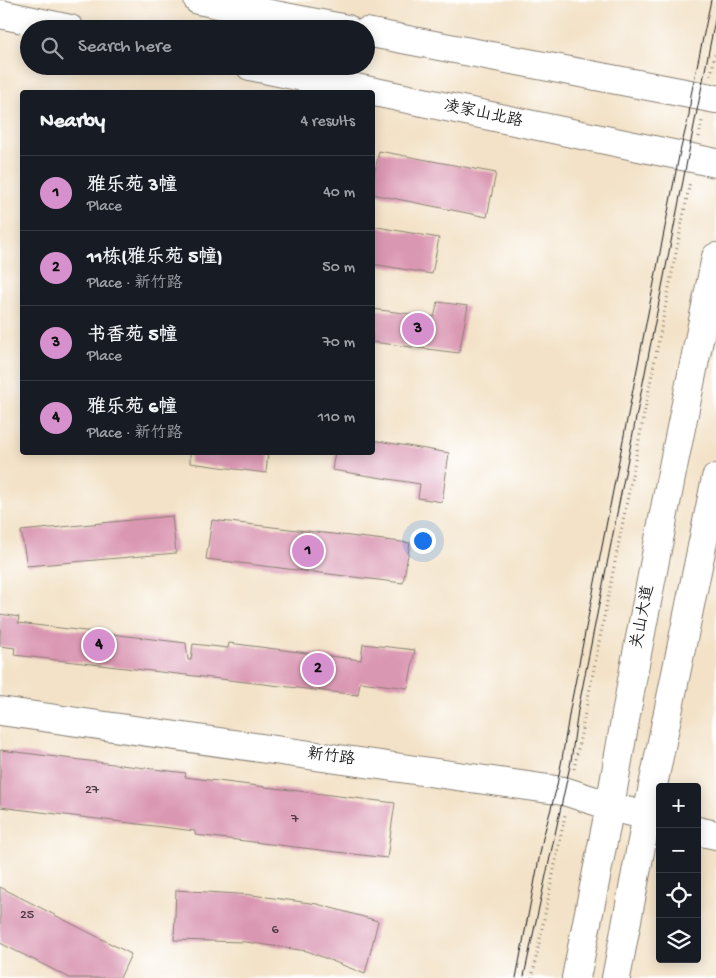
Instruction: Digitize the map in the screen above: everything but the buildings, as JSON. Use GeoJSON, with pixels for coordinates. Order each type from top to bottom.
{"type":"FeatureCollection","features":[{"type":"Feature","properties":{"kind":"main road"},"geometry":{"type":"LineString","coordinates":[[198,0],[301,20]]}},
{"type":"Feature","properties":{"kind":"main road"},"geometry":{"type":"LineString","coordinates":[[0,14],[28,20]]}},
{"type":"Feature","properties":{"kind":"main road"},"geometry":{"type":"LineString","coordinates":[[375,34],[711,98]]}},
{"type":"Feature","properties":{"kind":"main road","name":"凌家山北路"},"geometry":{"type":"LineString","coordinates":[[293,75],[365,90]]}},
{"type":"Feature","properties":{"kind":"main road","name":"凌家山北路"},"geometry":{"type":"LineString","coordinates":[[375,92],[705,161]]}},
{"type":"Feature","properties":{"kind":"main road","name":"关山大道"},"geometry":{"type":"LineString","coordinates":[[576,978],[666,505],[716,257]]}},
{"type":"Feature","properties":{"kind":"main road"},"geometry":{"type":"LineString","coordinates":[[616,978],[653,817],[716,478]]}},
{"type":"Feature","properties":{"kind":"main road","name":"新竹路"},"geometry":{"type":"LineString","coordinates":[[0,711],[556,790],[653,817]]}},
{"type":"Feature","properties":{"kind":"main road"},"geometry":{"type":"LineString","coordinates":[[701,832],[716,835]]}},
{"type":"Feature","properties":{"kind":"path"},"geometry":{"type":"LineString","coordinates":[[532,978],[705,161],[716,51]]}},
{"type":"Feature","properties":{"kind":"tram line"},"geometry":{"type":"LineString","coordinates":[[516,978],[543,838],[556,790],[570,709],[711,0]]}},
{"type":"Feature","properties":{"kind":"tram line"},"geometry":{"type":"LineString","coordinates":[[524,976],[571,761],[578,710],[716,15]]}},
{"type":"Feature","properties":{"kind":"place","name":"书香苑 5幢"},"geometry":{"type":"Point","coordinates":[418,329]}},
{"type":"Feature","properties":{"kind":"place","name":"雅乐苑 3幢"},"geometry":{"type":"Point","coordinates":[308,551]}},
{"type":"Feature","properties":{"kind":"place","name":"雅乐苑 6幢"},"geometry":{"type":"Point","coordinates":[99,645]}},
{"type":"Feature","properties":{"kind":"place","name":"11栋(雅乐苑 5幢)"},"geometry":{"type":"Point","coordinates":[318,669]}}]}
